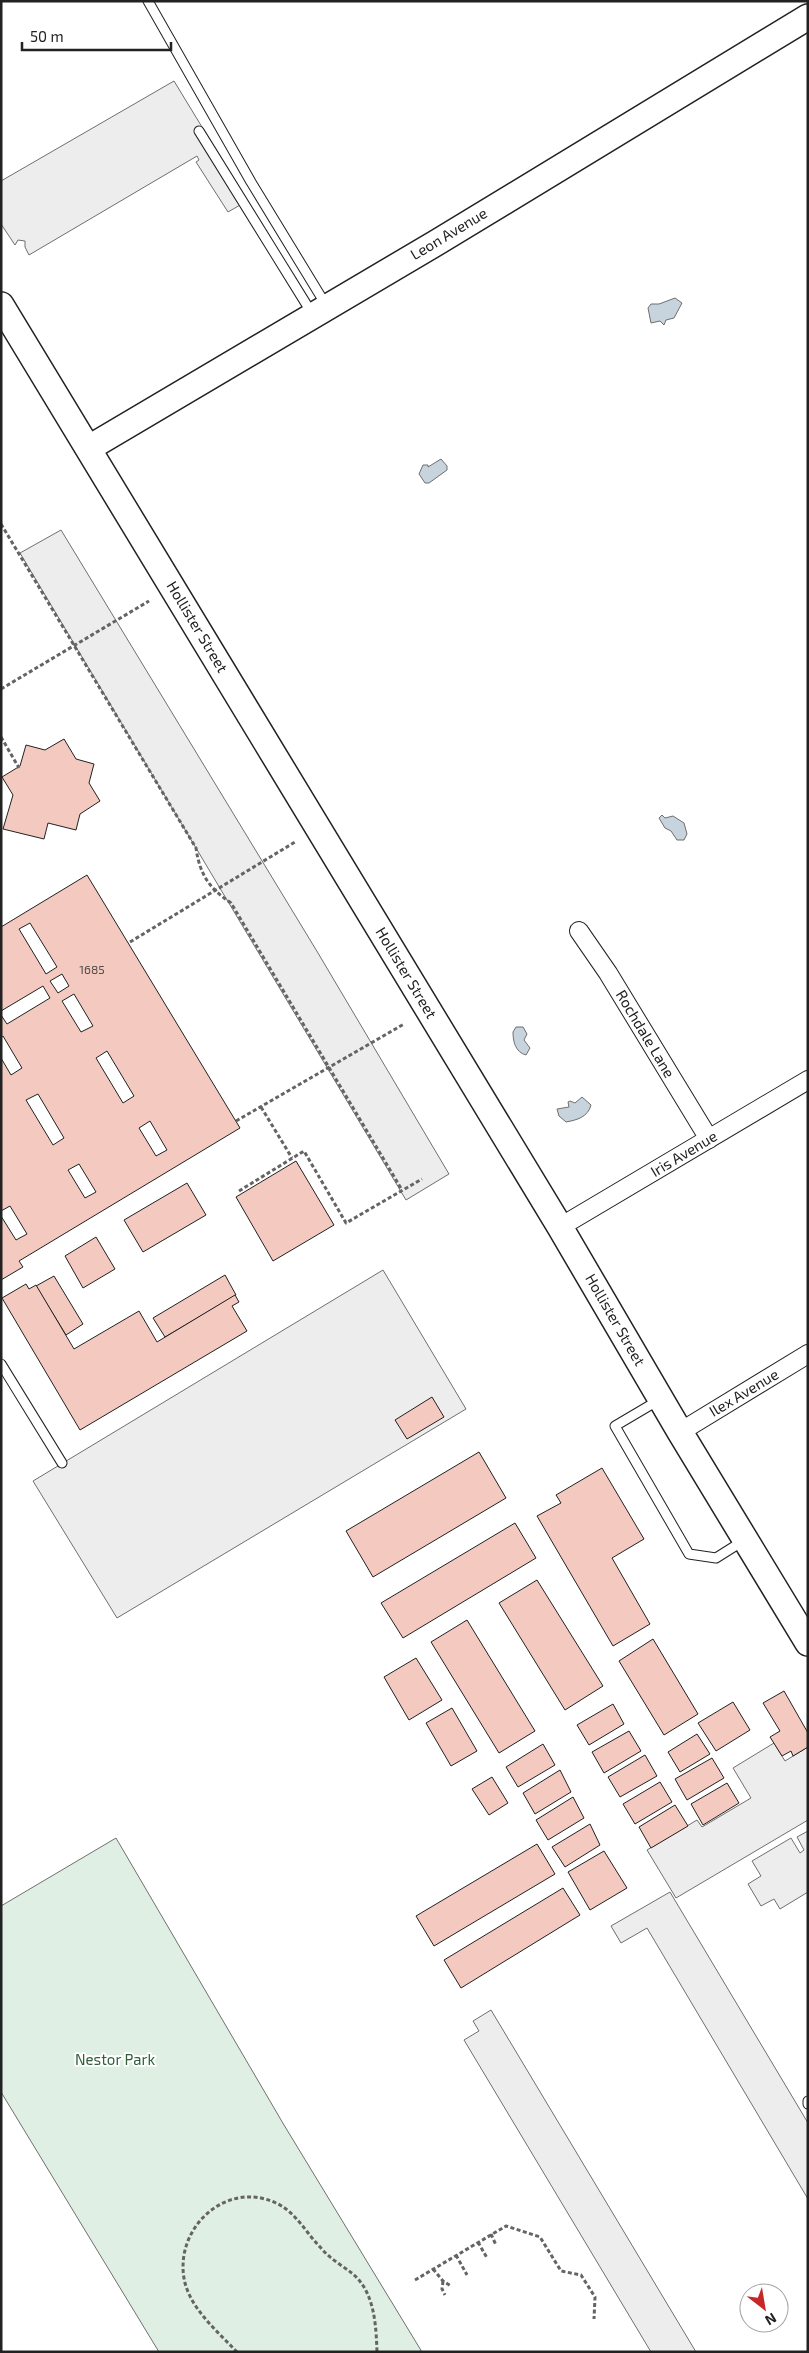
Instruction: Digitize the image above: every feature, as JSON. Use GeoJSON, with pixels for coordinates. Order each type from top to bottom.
{"type":"FeatureCollection","features":[{"type":"Feature","properties":{"kind":"main road","name":"Leon Avenue"},"geometry":{"type":"LineString","coordinates":[[89,448],[808,17]]}},
{"type":"Feature","properties":{"kind":"main road","name":"Hollister Street"},"geometry":{"type":"LineString","coordinates":[[1,305],[560,1227],[745,1540],[806,1635]]}},
{"type":"Feature","properties":{"kind":"street","name":"Rochdale Lane"},"geometry":{"type":"LineString","coordinates":[[579,931],[612,980],[709,1139]]}},
{"type":"Feature","properties":{"kind":"street","name":"Iris Avenue"},"geometry":{"type":"LineString","coordinates":[[560,1227],[808,1080]]}},
{"type":"Feature","properties":{"kind":"street","name":"Ilex Avenue"},"geometry":{"type":"LineString","coordinates":[[680,1432],[808,1354]]}},
{"type":"Feature","properties":{"kind":"lane"},"geometry":{"type":"LineString","coordinates":[[148,1],[251,182],[320,311]]}},
{"type":"Feature","properties":{"kind":"lane"},"geometry":{"type":"LineString","coordinates":[[199,131],[320,311]]}},
{"type":"Feature","properties":{"kind":"lane"},"geometry":{"type":"LineString","coordinates":[[1,1364],[62,1463]]}},
{"type":"Feature","properties":{"kind":"lane"},"geometry":{"type":"LineString","coordinates":[[661,1398],[616,1426],[689,1554],[716,1558],[745,1540]]}},
{"type":"Feature","properties":{"kind":"path"},"geometry":{"type":"LineString","coordinates":[[1,524],[196,848],[199,865],[214,892],[231,903],[402,1190]]}},
{"type":"Feature","properties":{"kind":"path"},"geometry":{"type":"LineString","coordinates":[[1,689],[149,601]]}},
{"type":"Feature","properties":{"kind":"path"},"geometry":{"type":"LineString","coordinates":[[1,737],[19,768]]}},
{"type":"Feature","properties":{"kind":"path"},"geometry":{"type":"LineString","coordinates":[[130,942],[295,842]]}},
{"type":"Feature","properties":{"kind":"path"},"geometry":{"type":"LineString","coordinates":[[236,1121],[404,1024]]}},
{"type":"Feature","properties":{"kind":"path"},"geometry":{"type":"LineString","coordinates":[[261,1106],[292,1158]]}},
{"type":"Feature","properties":{"kind":"path"},"geometry":{"type":"LineString","coordinates":[[239,1191],[304,1151],[346,1223],[422,1179]]}},
{"type":"Feature","properties":{"kind":"path"},"geometry":{"type":"LineString","coordinates":[[237,2352],[195,2304],[185,2283],[183,2265],[184,2249],[192,2232],[207,2213],[226,2200],[243,2196],[262,2198],[277,2203],[289,2210],[321,2249],[355,2276],[372,2305],[376,2324],[377,2352]]}},
{"type":"Feature","properties":{"kind":"path"},"geometry":{"type":"LineString","coordinates":[[415,2280],[506,2226],[540,2238],[561,2271],[581,2275],[595,2297],[594,2319]]}},
{"type":"Feature","properties":{"kind":"path"},"geometry":{"type":"LineString","coordinates":[[491,2234],[496,2244]]}},
{"type":"Feature","properties":{"kind":"path"},"geometry":{"type":"LineString","coordinates":[[478,2242],[487,2258]]}},
{"type":"Feature","properties":{"kind":"path"},"geometry":{"type":"LineString","coordinates":[[456,2255],[467,2275]]}},
{"type":"Feature","properties":{"kind":"path"},"geometry":{"type":"LineString","coordinates":[[433,2269],[443,2282],[451,2286]]}},
{"type":"Feature","properties":{"kind":"path"},"geometry":{"type":"LineString","coordinates":[[443,2282],[442,2289],[445,2295]]}},
{"type":"Feature","properties":{"kind":"green space","name":"Nestor Park"},"geometry":{"type":"Polygon","coordinates":[[[116,1838],[284,2125],[422,2352],[159,2352],[1,2092],[1,1906],[116,1838]]]}},
{"type":"Feature","properties":{"kind":"shaded area"},"geometry":{"type":"Polygon","coordinates":[[[174,81],[247,201],[228,212],[196,162],[199,160],[197,156],[29,255],[25,247],[25,241],[18,240],[15,245],[1,224],[1,181],[174,81]]]}},
{"type":"Feature","properties":{"kind":"shaded area"},"geometry":{"type":"Polygon","coordinates":[[[675,298],[682,303],[674,318],[666,320],[664,325],[660,321],[651,323],[648,308],[651,304],[659,304],[675,298]]]}},
{"type":"Feature","properties":{"kind":"shaded area"},"geometry":{"type":"Polygon","coordinates":[[[441,459],[447,466],[447,470],[429,483],[425,483],[419,474],[423,465],[428,465],[428,467],[441,459]]]}},
{"type":"Feature","properties":{"kind":"shaded area"},"geometry":{"type":"Polygon","coordinates":[[[61,530],[318,953],[449,1174],[406,1200],[20,553],[61,530]]]}},
{"type":"Feature","properties":{"kind":"shaded area"},"geometry":{"type":"Polygon","coordinates":[[[662,815],[665,818],[673,816],[684,823],[687,834],[684,840],[677,840],[671,831],[665,828],[659,818],[662,815]]]}},
{"type":"Feature","properties":{"kind":"shaded area"},"geometry":{"type":"Polygon","coordinates":[[[516,1027],[523,1027],[527,1034],[524,1040],[530,1048],[526,1055],[522,1054],[515,1046],[513,1032],[516,1027]]]}},
{"type":"Feature","properties":{"kind":"shaded area"},"geometry":{"type":"Polygon","coordinates":[[[582,1097],[591,1105],[585,1115],[566,1122],[559,1116],[557,1109],[569,1107],[568,1102],[575,1103],[582,1097]]]}},
{"type":"Feature","properties":{"kind":"shaded area"},"geometry":{"type":"Polygon","coordinates":[[[383,1270],[466,1409],[117,1618],[33,1481],[383,1270]]]}},
{"type":"Feature","properties":{"kind":"shaded area"},"geometry":{"type":"Polygon","coordinates":[[[774,1743],[785,1761],[808,1747],[808,1820],[676,1898],[647,1850],[697,1820],[702,1827],[751,1798],[733,1768],[774,1743]]]}},
{"type":"Feature","properties":{"kind":"shaded area"},"geometry":{"type":"Polygon","coordinates":[[[808,1831],[808,1892],[780,1909],[774,1899],[761,1906],[748,1884],[761,1876],[752,1861],[791,1838],[800,1853],[804,1850],[797,1837],[808,1831]]]}},
{"type":"Feature","properties":{"kind":"shaded area"},"geometry":{"type":"Polygon","coordinates":[[[670,1892],[808,2123],[808,2199],[647,1928],[621,1943],[611,1926],[670,1892]]]}},
{"type":"Feature","properties":{"kind":"shaded area"},"geometry":{"type":"Polygon","coordinates":[[[491,2010],[696,2352],[651,2352],[464,2040],[479,2031],[473,2021],[491,2010]]]}},
{"type":"Feature","properties":{"kind":"building"},"geometry":{"type":"Polygon","coordinates":[[[64,739],[76,759],[94,764],[89,783],[100,801],[80,814],[76,830],[48,823],[44,839],[3,829],[13,795],[2,777],[20,766],[26,745],[45,750],[64,739]]]}},
{"type":"Feature","properties":{"kind":"building"},"geometry":{"type":"Polygon","coordinates":[[[87,875],[240,1128],[19,1261],[23,1267],[1,1280],[1,1216],[16,1240],[27,1234],[10,1206],[1,1211],[1,1058],[11,1075],[22,1068],[3,1036],[1,1037],[1,1015],[7,1024],[50,998],[43,986],[1,1011],[1,927],[87,875]],[[30,923],[19,929],[46,974],[57,967],[30,923]],[[62,974],[50,981],[58,993],[69,986],[62,974]],[[74,994],[62,1001],[81,1032],[93,1026],[74,994]],[[107,1051],[96,1058],[123,1103],[134,1096],[107,1051]],[[38,1094],[26,1100],[53,1145],[64,1138],[38,1094]],[[150,1121],[139,1128],[156,1156],[167,1150],[150,1121]],[[79,1164],[68,1170],[85,1198],[96,1192],[79,1164]]]}},
{"type":"Feature","properties":{"kind":"building"},"geometry":{"type":"Polygon","coordinates":[[[296,1161],[334,1225],[273,1261],[236,1197],[296,1161]]]}},
{"type":"Feature","properties":{"kind":"building"},"geometry":{"type":"Polygon","coordinates":[[[187,1183],[206,1215],[143,1252],[124,1220],[187,1183]]]}},
{"type":"Feature","properties":{"kind":"building"},"geometry":{"type":"Polygon","coordinates":[[[96,1237],[115,1269],[83,1288],[65,1256],[96,1237]]]}},
{"type":"Feature","properties":{"kind":"building"},"geometry":{"type":"Polygon","coordinates":[[[225,1275],[236,1295],[165,1337],[153,1318],[225,1275]]]}},
{"type":"Feature","properties":{"kind":"building"},"geometry":{"type":"Polygon","coordinates":[[[54,1276],[83,1324],[66,1335],[36,1286],[54,1276]]]}},
{"type":"Feature","properties":{"kind":"building"},"geometry":{"type":"Polygon","coordinates":[[[26,1284],[29,1289],[36,1285],[74,1349],[139,1311],[157,1342],[235,1295],[239,1302],[232,1306],[247,1331],[80,1430],[2,1298],[26,1284]]]}},
{"type":"Feature","properties":{"kind":"building"},"geometry":{"type":"Polygon","coordinates":[[[432,1397],[444,1417],[407,1439],[395,1420],[432,1397]]]}},
{"type":"Feature","properties":{"kind":"building"},"geometry":{"type":"Polygon","coordinates":[[[479,1452],[506,1498],[373,1577],[346,1531],[479,1452]]]}},
{"type":"Feature","properties":{"kind":"building"},"geometry":{"type":"Polygon","coordinates":[[[602,1468],[644,1539],[612,1558],[650,1624],[613,1646],[537,1516],[561,1503],[556,1495],[602,1468]]]}},
{"type":"Feature","properties":{"kind":"building"},"geometry":{"type":"Polygon","coordinates":[[[515,1523],[536,1558],[403,1638],[381,1603],[515,1523]]]}},
{"type":"Feature","properties":{"kind":"building"},"geometry":{"type":"Polygon","coordinates":[[[537,1580],[603,1686],[565,1710],[499,1603],[537,1580]]]}},
{"type":"Feature","properties":{"kind":"building"},"geometry":{"type":"Polygon","coordinates":[[[467,1620],[535,1731],[499,1753],[431,1642],[467,1620]]]}},
{"type":"Feature","properties":{"kind":"building"},"geometry":{"type":"Polygon","coordinates":[[[653,1639],[698,1714],[664,1735],[619,1661],[653,1639]]]}},
{"type":"Feature","properties":{"kind":"building"},"geometry":{"type":"Polygon","coordinates":[[[416,1658],[442,1700],[409,1720],[384,1677],[416,1658]]]}},
{"type":"Feature","properties":{"kind":"building"},"geometry":{"type":"Polygon","coordinates":[[[784,1691],[808,1733],[808,1747],[793,1756],[791,1751],[782,1756],[770,1737],[780,1731],[763,1703],[784,1691]]]}},
{"type":"Feature","properties":{"kind":"building"},"geometry":{"type":"Polygon","coordinates":[[[733,1702],[750,1730],[716,1751],[698,1723],[733,1702]]]}},
{"type":"Feature","properties":{"kind":"building"},"geometry":{"type":"Polygon","coordinates":[[[613,1704],[624,1724],[589,1745],[577,1725],[613,1704]]]}},
{"type":"Feature","properties":{"kind":"building"},"geometry":{"type":"Polygon","coordinates":[[[452,1708],[477,1751],[451,1766],[426,1723],[452,1708]]]}},
{"type":"Feature","properties":{"kind":"building"},"geometry":{"type":"Polygon","coordinates":[[[629,1731],[641,1751],[604,1773],[592,1752],[629,1731]]]}},
{"type":"Feature","properties":{"kind":"building"},"geometry":{"type":"Polygon","coordinates":[[[697,1734],[710,1754],[680,1772],[668,1752],[697,1734]]]}},
{"type":"Feature","properties":{"kind":"building"},"geometry":{"type":"Polygon","coordinates":[[[543,1744],[555,1765],[518,1787],[506,1767],[543,1744]]]}},
{"type":"Feature","properties":{"kind":"building"},"geometry":{"type":"Polygon","coordinates":[[[645,1755],[657,1776],[620,1797],[608,1777],[645,1755]]]}},
{"type":"Feature","properties":{"kind":"building"},"geometry":{"type":"Polygon","coordinates":[[[712,1758],[724,1778],[687,1800],[675,1779],[712,1758]]]}},
{"type":"Feature","properties":{"kind":"building"},"geometry":{"type":"Polygon","coordinates":[[[560,1770],[571,1792],[535,1814],[523,1793],[560,1770]]]}},
{"type":"Feature","properties":{"kind":"building"},"geometry":{"type":"Polygon","coordinates":[[[492,1777],[508,1803],[489,1815],[472,1789],[492,1777]]]}},
{"type":"Feature","properties":{"kind":"building"},"geometry":{"type":"Polygon","coordinates":[[[660,1782],[672,1802],[635,1824],[623,1804],[660,1782]]]}},
{"type":"Feature","properties":{"kind":"building"},"geometry":{"type":"Polygon","coordinates":[[[727,1783],[739,1803],[703,1825],[691,1804],[727,1783]]]}},
{"type":"Feature","properties":{"kind":"building"},"geometry":{"type":"Polygon","coordinates":[[[573,1797],[584,1818],[548,1840],[536,1820],[573,1797]]]}},
{"type":"Feature","properties":{"kind":"building"},"geometry":{"type":"Polygon","coordinates":[[[675,1805],[688,1826],[651,1848],[639,1827],[675,1805]]]}},
{"type":"Feature","properties":{"kind":"building"},"geometry":{"type":"Polygon","coordinates":[[[590,1824],[600,1845],[565,1867],[552,1847],[590,1824]]]}},
{"type":"Feature","properties":{"kind":"building"},"geometry":{"type":"Polygon","coordinates":[[[537,1844],[555,1874],[434,1946],[416,1916],[537,1844]]]}},
{"type":"Feature","properties":{"kind":"building"},"geometry":{"type":"Polygon","coordinates":[[[604,1851],[627,1888],[590,1910],[568,1872],[604,1851]]]}},
{"type":"Feature","properties":{"kind":"building"},"geometry":{"type":"Polygon","coordinates":[[[563,1888],[580,1915],[461,1988],[444,1960],[563,1888]]]}}]}
